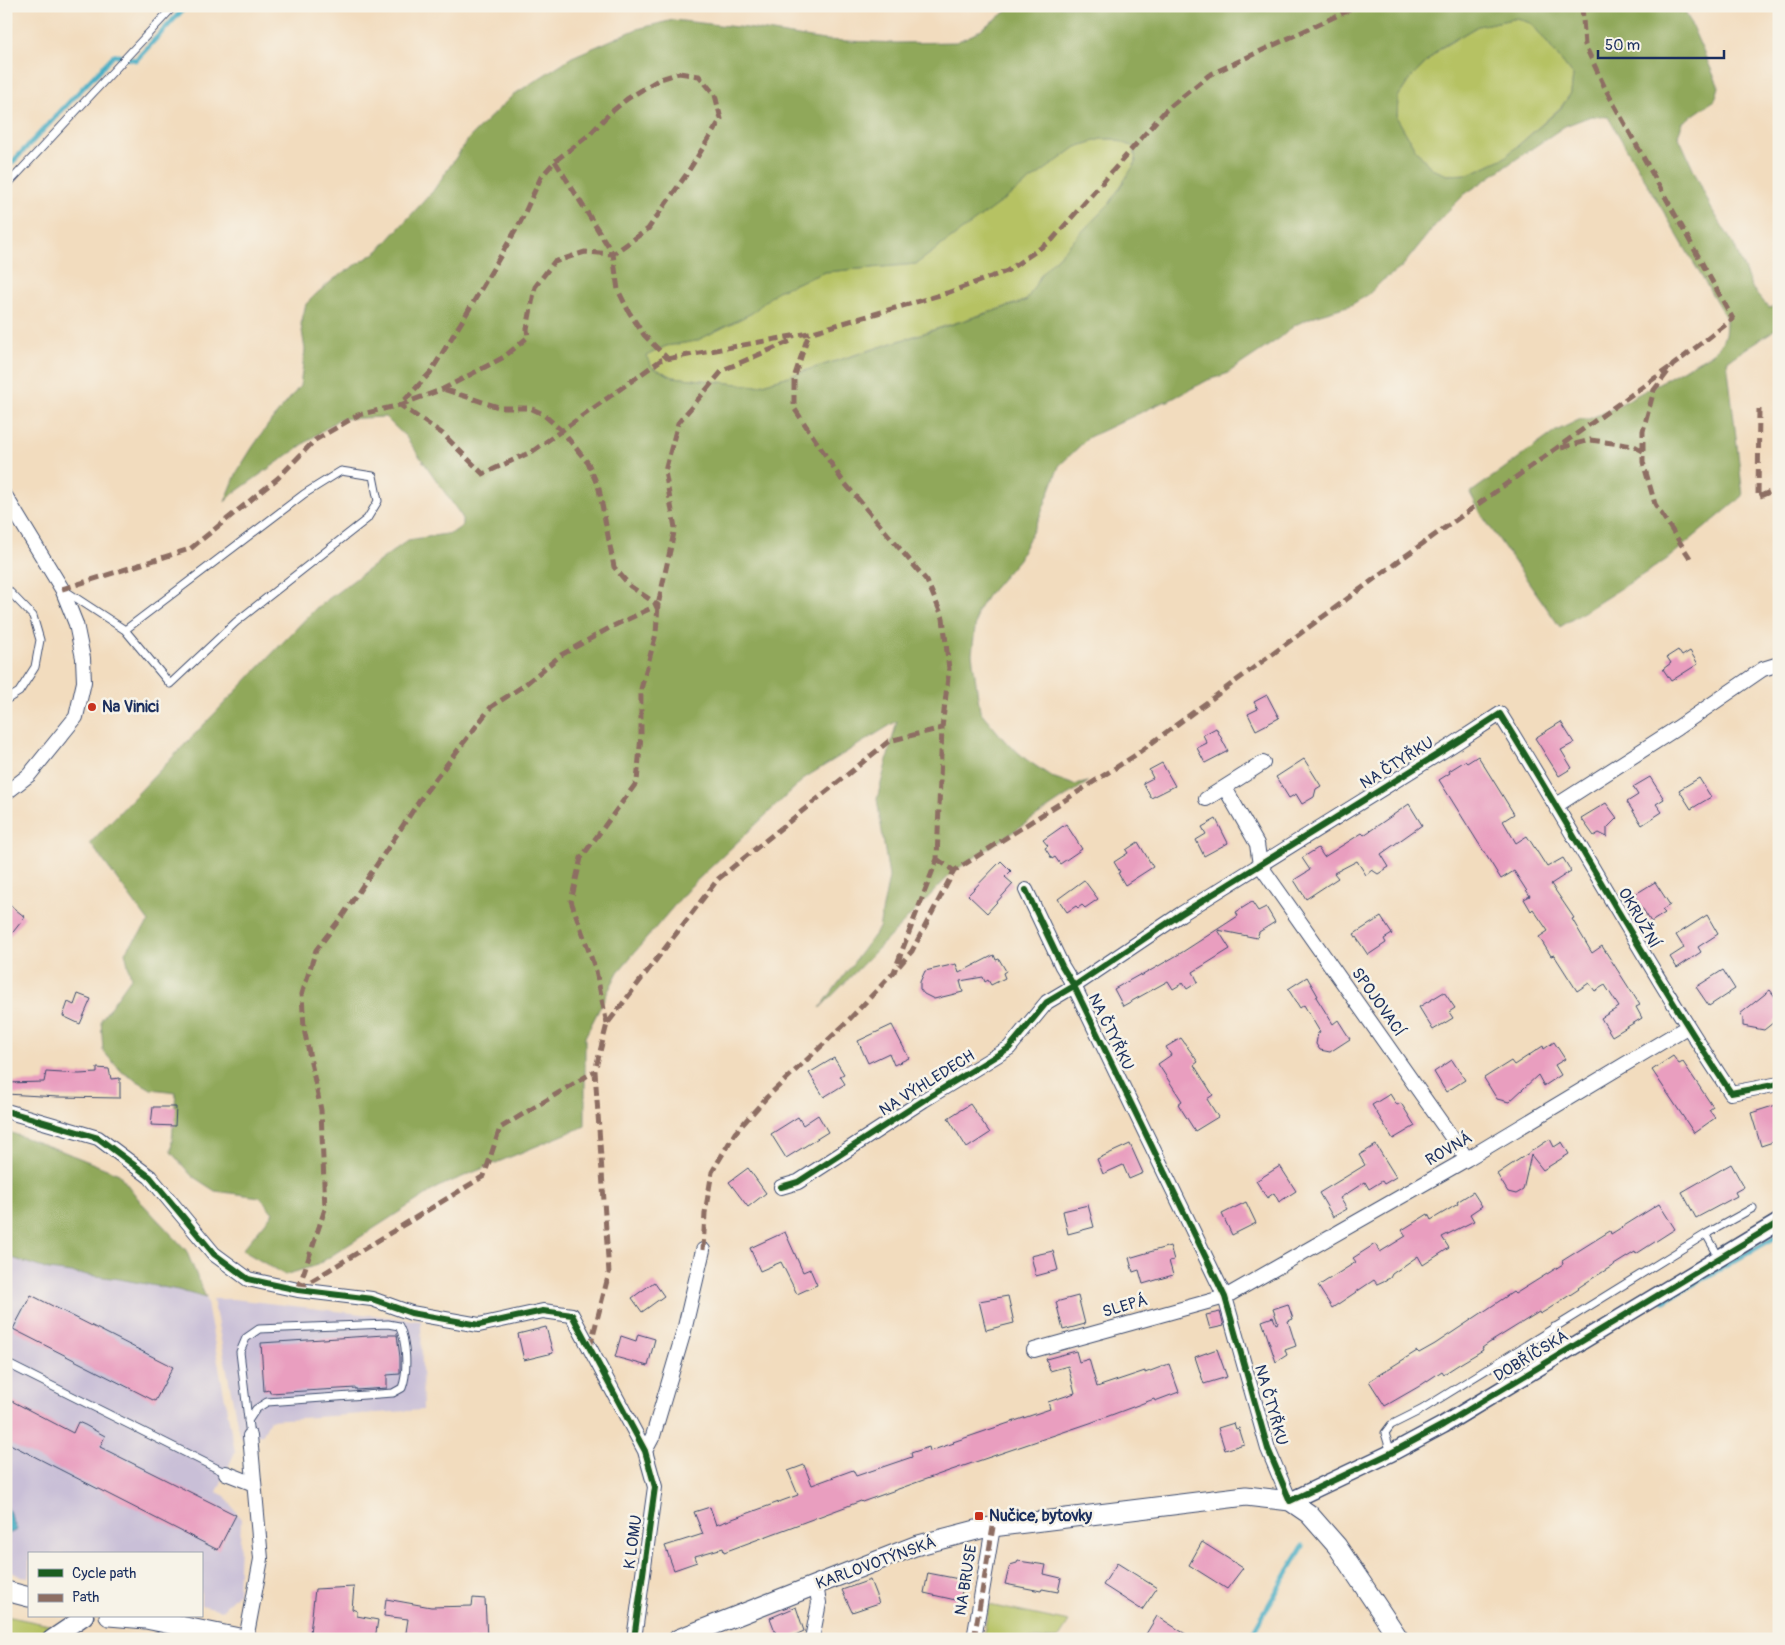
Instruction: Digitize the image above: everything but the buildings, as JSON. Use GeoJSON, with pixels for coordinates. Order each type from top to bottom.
{"type":"FeatureCollection","features":[{"type":"Feature","properties":{"kind":"main road","name":"KARLOVOTÝNSKÁ"},"geometry":{"type":"LineString","coordinates":[[678,1639],[914,1546],[993,1527],[1246,1496],[1290,1501]]}},
{"type":"Feature","properties":{"kind":"main road"},"geometry":{"type":"LineString","coordinates":[[1290,1501],[1309,1514],[1337,1546],[1399,1639]]}},
{"type":"Feature","properties":{"kind":"main road"},"geometry":{"type":"LineString","coordinates":[[6,1591],[28,1597]]}},
{"type":"Feature","properties":{"kind":"main road"},"geometry":{"type":"LineString","coordinates":[[134,1618],[245,1639]]}},
{"type":"Feature","properties":{"kind":"street"},"geometry":{"type":"LineString","coordinates":[[6,497],[62,589],[76,624],[83,658],[84,682],[76,717],[29,775],[6,793]]}},
{"type":"Feature","properties":{"kind":"street"},"geometry":{"type":"LineString","coordinates":[[1557,805],[1677,728],[1763,669],[1779,664]]}},
{"type":"Feature","properties":{"kind":"street","name":"OKRUŽNÍ"},"geometry":{"type":"LineString","coordinates":[[1500,714],[1557,805],[1687,1027],[1731,1093],[1779,1084]]}},
{"type":"Feature","properties":{"kind":"street","name":"NA ČTYŘKU"},"geometry":{"type":"LineString","coordinates":[[1290,1501],[1268,1449],[1225,1297],[1074,986],[1180,914],[1500,714]]}},
{"type":"Feature","properties":{"kind":"street"},"geometry":{"type":"LineString","coordinates":[[1206,799],[1263,763]]}},
{"type":"Feature","properties":{"kind":"street"},"geometry":{"type":"LineString","coordinates":[[1225,788],[1258,844],[1260,865]]}},
{"type":"Feature","properties":{"kind":"street","name":"SPOJOVACÍ"},"geometry":{"type":"LineString","coordinates":[[1260,865],[1467,1159]]}},
{"type":"Feature","properties":{"kind":"street"},"geometry":{"type":"LineString","coordinates":[[1026,890],[1062,966],[1074,986]]}},
{"type":"Feature","properties":{"kind":"street","name":"NA VÝHLEDECH"},"geometry":{"type":"LineString","coordinates":[[781,1187],[798,1182],[924,1100],[1009,1048],[1046,1002],[1074,986]]}},
{"type":"Feature","properties":{"kind":"street","name":"ROVNÁ"},"geometry":{"type":"LineString","coordinates":[[1225,1297],[1467,1159],[1687,1027]]}},
{"type":"Feature","properties":{"kind":"street","name":"K LOMU"},"geometry":{"type":"LineString","coordinates":[[6,1111],[98,1138],[150,1177],[214,1254],[248,1279],[298,1290],[372,1299],[411,1313],[479,1325],[543,1312],[572,1315],[645,1451],[655,1487],[634,1639]]}},
{"type":"Feature","properties":{"kind":"street","name":"DOBŘÍČSKÁ"},"geometry":{"type":"LineString","coordinates":[[1290,1501],[1443,1425],[1779,1222]]}},
{"type":"Feature","properties":{"kind":"street"},"geometry":{"type":"LineString","coordinates":[[645,1451],[653,1436],[684,1331],[703,1250]]}},
{"type":"Feature","properties":{"kind":"street","name":"SLEPÁ"},"geometry":{"type":"LineString","coordinates":[[1034,1350],[1225,1297]]}},
{"type":"Feature","properties":{"kind":"street"},"geometry":{"type":"LineString","coordinates":[[245,1639],[261,1559],[250,1436]]}},
{"type":"Feature","properties":{"kind":"street"},"geometry":{"type":"LineString","coordinates":[[226,1473],[254,1484]]}},
{"type":"Feature","properties":{"kind":"street","name":"NA BRUSE"},"geometry":{"type":"LineString","coordinates":[[974,1639],[993,1527]]}},
{"type":"Feature","properties":{"kind":"street"},"geometry":{"type":"LineString","coordinates":[[812,1639],[819,1604],[816,1585]]}},
{"type":"Feature","properties":{"kind":"street"},"geometry":{"type":"LineString","coordinates":[[51,1639],[82,1618]]}},
{"type":"Feature","properties":{"kind":"lane"},"geometry":{"type":"LineString","coordinates":[[6,186],[174,6]]}},
{"type":"Feature","properties":{"kind":"lane"},"geometry":{"type":"LineString","coordinates":[[62,589],[125,630],[170,684],[236,622],[367,519],[378,501],[373,476],[341,471],[304,494],[125,630]]}},
{"type":"Feature","properties":{"kind":"lane"},"geometry":{"type":"LineString","coordinates":[[6,588],[33,616],[40,640],[34,667],[19,692],[6,700]]}},
{"type":"Feature","properties":{"kind":"lane"},"geometry":{"type":"LineString","coordinates":[[1392,1452],[1385,1433],[1391,1425],[1421,1410],[1706,1234],[1753,1208]]}},
{"type":"Feature","properties":{"kind":"lane"},"geometry":{"type":"LineString","coordinates":[[1706,1234],[1720,1258]]}},
{"type":"Feature","properties":{"kind":"lane"},"geometry":{"type":"LineString","coordinates":[[248,1421],[256,1409],[267,1402],[393,1393],[402,1388],[406,1379],[404,1335],[398,1326],[388,1324],[259,1329],[246,1338],[240,1352],[248,1421],[250,1436]]}},
{"type":"Feature","properties":{"kind":"lane"},"geometry":{"type":"LineString","coordinates":[[1554,1327],[1566,1350]]}},
{"type":"Feature","properties":{"kind":"lane"},"geometry":{"type":"LineString","coordinates":[[6,1363],[226,1473]]}},
{"type":"Feature","properties":{"kind":"shaded area"},"geometry":{"type":"Polygon","coordinates":[[[6,1256],[49,1270],[119,1279],[178,1290],[206,1298],[235,1452],[217,1492],[225,1496],[241,1519],[238,1593],[222,1610],[202,1605],[202,1552],[28,1552],[28,1578],[21,1577],[6,1569],[6,1256]]]}},
{"type":"Feature","properties":{"kind":"shaded area"},"geometry":{"type":"Polygon","coordinates":[[[213,1299],[233,1299],[421,1321],[423,1410],[270,1420],[262,1435],[240,1438],[213,1299]]]}},
{"type":"Feature","properties":{"kind":"green space"},"geometry":{"type":"Polygon","coordinates":[[[1014,6],[1683,6],[1719,87],[1715,100],[1683,122],[1678,135],[1711,208],[1734,245],[1752,288],[1769,308],[1779,304],[1779,327],[1727,361],[1743,496],[1666,560],[1560,627],[1483,517],[1470,493],[1556,431],[1581,419],[1589,419],[1610,410],[1713,353],[1720,345],[1725,333],[1726,318],[1608,117],[1591,116],[1565,126],[1465,194],[1440,219],[1401,268],[1383,280],[1369,294],[1351,305],[1317,315],[1295,325],[1280,338],[1226,374],[1208,380],[1168,401],[1089,437],[1059,466],[1041,514],[1019,559],[987,596],[977,612],[972,654],[980,711],[1005,741],[1027,760],[1052,777],[1075,785],[1088,782],[954,871],[820,1008],[879,928],[889,877],[877,799],[897,721],[806,777],[690,887],[618,972],[585,1037],[585,1126],[438,1187],[317,1265],[285,1275],[242,1250],[273,1213],[260,1197],[215,1191],[192,1176],[171,1152],[176,1092],[151,1089],[122,1072],[103,1051],[101,1020],[131,978],[125,952],[149,922],[90,843],[316,608],[408,540],[452,533],[462,526],[462,517],[406,437],[385,417],[339,419],[234,493],[225,502],[237,472],[252,448],[300,386],[305,350],[301,324],[306,304],[334,279],[378,251],[433,191],[470,137],[513,95],[572,57],[637,29],[673,20],[747,28],[824,40],[897,43],[956,42],[974,34],[1014,6]],[[1518,18],[1478,26],[1440,48],[1410,79],[1398,97],[1397,118],[1415,149],[1432,169],[1447,175],[1469,174],[1504,158],[1561,108],[1571,93],[1573,75],[1532,24],[1518,18]],[[1101,139],[1076,147],[916,264],[825,272],[777,291],[752,313],[696,341],[666,346],[646,356],[652,367],[673,377],[757,386],[1026,301],[1042,273],[1110,203],[1136,162],[1134,147],[1114,139],[1101,139]]]}},
{"type":"Feature","properties":{"kind":"green space"},"geometry":{"type":"Polygon","coordinates":[[[1518,18],[1532,24],[1573,75],[1571,93],[1561,107],[1504,158],[1469,174],[1447,175],[1432,169],[1415,149],[1397,118],[1398,97],[1410,79],[1441,48],[1478,26],[1518,18]]]}},
{"type":"Feature","properties":{"kind":"green space"},"geometry":{"type":"Polygon","coordinates":[[[1101,139],[1114,139],[1134,146],[1136,162],[1110,203],[1042,273],[1027,300],[757,386],[673,377],[652,367],[646,356],[666,346],[696,341],[752,313],[777,291],[825,272],[916,264],[1076,147],[1101,139]]]}},
{"type":"Feature","properties":{"kind":"green space"},"geometry":{"type":"Polygon","coordinates":[[[6,1131],[119,1174],[140,1201],[186,1250],[206,1298],[178,1290],[119,1279],[49,1270],[6,1256],[6,1131]]]}},
{"type":"Feature","properties":{"kind":"green space"},"geometry":{"type":"Polygon","coordinates":[[[989,1605],[1069,1622],[1058,1639],[983,1639],[989,1605]]]}},
{"type":"Feature","properties":{"kind":"green space"},"geometry":{"type":"Polygon","coordinates":[[[6,1616],[49,1625],[51,1630],[36,1639],[6,1639],[6,1616]]]}},
{"type":"Feature","properties":{"kind":"water"},"geometry":{"type":"Polygon","coordinates":[[[6,1504],[17,1530],[6,1535],[6,1504]]]}},
{"type":"Feature","properties":{"kind":"waterway"},"geometry":{"type":"LineString","coordinates":[[6,169],[114,55],[136,60],[186,6]]}},
{"type":"Feature","properties":{"kind":"waterway"},"geometry":{"type":"LineString","coordinates":[[1664,1301],[1779,1235]]}},
{"type":"Feature","properties":{"kind":"waterway"},"geometry":{"type":"LineString","coordinates":[[1249,1639],[1303,1546]]}},
{"type":"Feature","properties":{"kind":"marked path"},"geometry":{"type":"LineString","coordinates":[[62,589],[190,549],[278,478],[315,440],[358,415],[400,405],[443,434],[483,474],[533,451],[661,360],[809,333],[947,293],[1007,271],[1052,240],[1166,110],[1209,75],[1358,6]]}},
{"type":"Feature","properties":{"kind":"marked path"},"geometry":{"type":"LineString","coordinates":[[1582,6],[1585,45],[1606,90],[1733,319],[1673,365],[1654,390],[1643,431],[1643,462],[1655,504],[1690,558]]}},
{"type":"Feature","properties":{"kind":"marked path"},"geometry":{"type":"LineString","coordinates":[[679,73],[699,76],[715,95],[721,119],[686,175],[648,229],[613,254],[585,252],[554,262],[535,287],[527,329],[528,337],[504,357],[443,389],[400,405],[430,373],[521,221],[541,177],[555,161],[589,135],[610,113],[627,99],[658,80],[679,73]]}},
{"type":"Feature","properties":{"kind":"marked path"},"geometry":{"type":"LineString","coordinates":[[555,161],[613,254],[618,290],[629,312],[644,335],[668,359]]}},
{"type":"Feature","properties":{"kind":"marked path"},"geometry":{"type":"LineString","coordinates":[[703,1250],[705,1213],[712,1172],[735,1133],[767,1097],[844,1025],[894,972],[937,859],[942,728],[949,669],[943,618],[927,581],[842,480],[794,408],[794,378],[809,333]]}},
{"type":"Feature","properties":{"kind":"marked path"},"geometry":{"type":"LineString","coordinates":[[607,1024],[596,971],[571,901],[581,858],[637,782],[641,735],[641,689],[656,634],[658,605],[675,528],[665,471],[678,423],[723,370],[793,340]]}},
{"type":"Feature","properties":{"kind":"marked path"},"geometry":{"type":"LineString","coordinates":[[899,966],[912,951],[954,871],[1134,756],[1404,557],[1673,365]]}},
{"type":"Feature","properties":{"kind":"marked path"},"geometry":{"type":"LineString","coordinates":[[298,1290],[325,1209],[321,1110],[304,1029],[302,994],[316,950],[343,915],[424,794],[491,707],[523,686],[561,655],[613,626],[658,605],[630,586],[614,567],[599,489],[588,463],[562,431],[543,414],[530,408],[501,408],[443,389]]}},
{"type":"Feature","properties":{"kind":"marked path"},"geometry":{"type":"LineString","coordinates":[[1759,409],[1758,497],[1779,488]]}},
{"type":"Feature","properties":{"kind":"marked path"},"geometry":{"type":"LineString","coordinates":[[1561,448],[1590,440],[1634,446],[1643,451]]}},
{"type":"Feature","properties":{"kind":"marked path"},"geometry":{"type":"LineString","coordinates":[[590,1347],[609,1273],[595,1071],[607,1024],[718,879],[889,741],[942,728]]}},
{"type":"Feature","properties":{"kind":"marked path"},"geometry":{"type":"LineString","coordinates":[[937,859],[954,871]]}},
{"type":"Feature","properties":{"kind":"marked path"},"geometry":{"type":"LineString","coordinates":[[298,1289],[484,1176],[500,1128],[595,1071]]}},
{"type":"Feature","properties":{"kind":"marked path"},"geometry":{"type":"LineString","coordinates":[[974,1639],[993,1527]]}},
{"type":"Feature","properties":{"kind":"cycle path"},"geometry":{"type":"LineString","coordinates":[[781,1187],[798,1182],[924,1100],[1009,1048],[1047,1002],[1181,914],[1500,714],[1642,952],[1731,1093],[1779,1084]]}},
{"type":"Feature","properties":{"kind":"cycle path"},"geometry":{"type":"LineString","coordinates":[[1026,890],[1225,1297],[1268,1449],[1290,1501],[1391,1453],[1443,1425],[1779,1222]]}},
{"type":"Feature","properties":{"kind":"cycle path"},"geometry":{"type":"LineString","coordinates":[[6,1111],[98,1138],[150,1177],[214,1254],[248,1279],[298,1290],[372,1299],[411,1313],[479,1325],[543,1311],[572,1315],[645,1451],[655,1487],[634,1639]]}},
{"type":"Feature","properties":{"kind":"place","name":"Na Vinici"},"geometry":{"type":"Point","coordinates":[92,707]}},
{"type":"Feature","properties":{"kind":"place","name":"Nučice, bytovky"},"geometry":{"type":"Point","coordinates":[979,1516]}}]}
